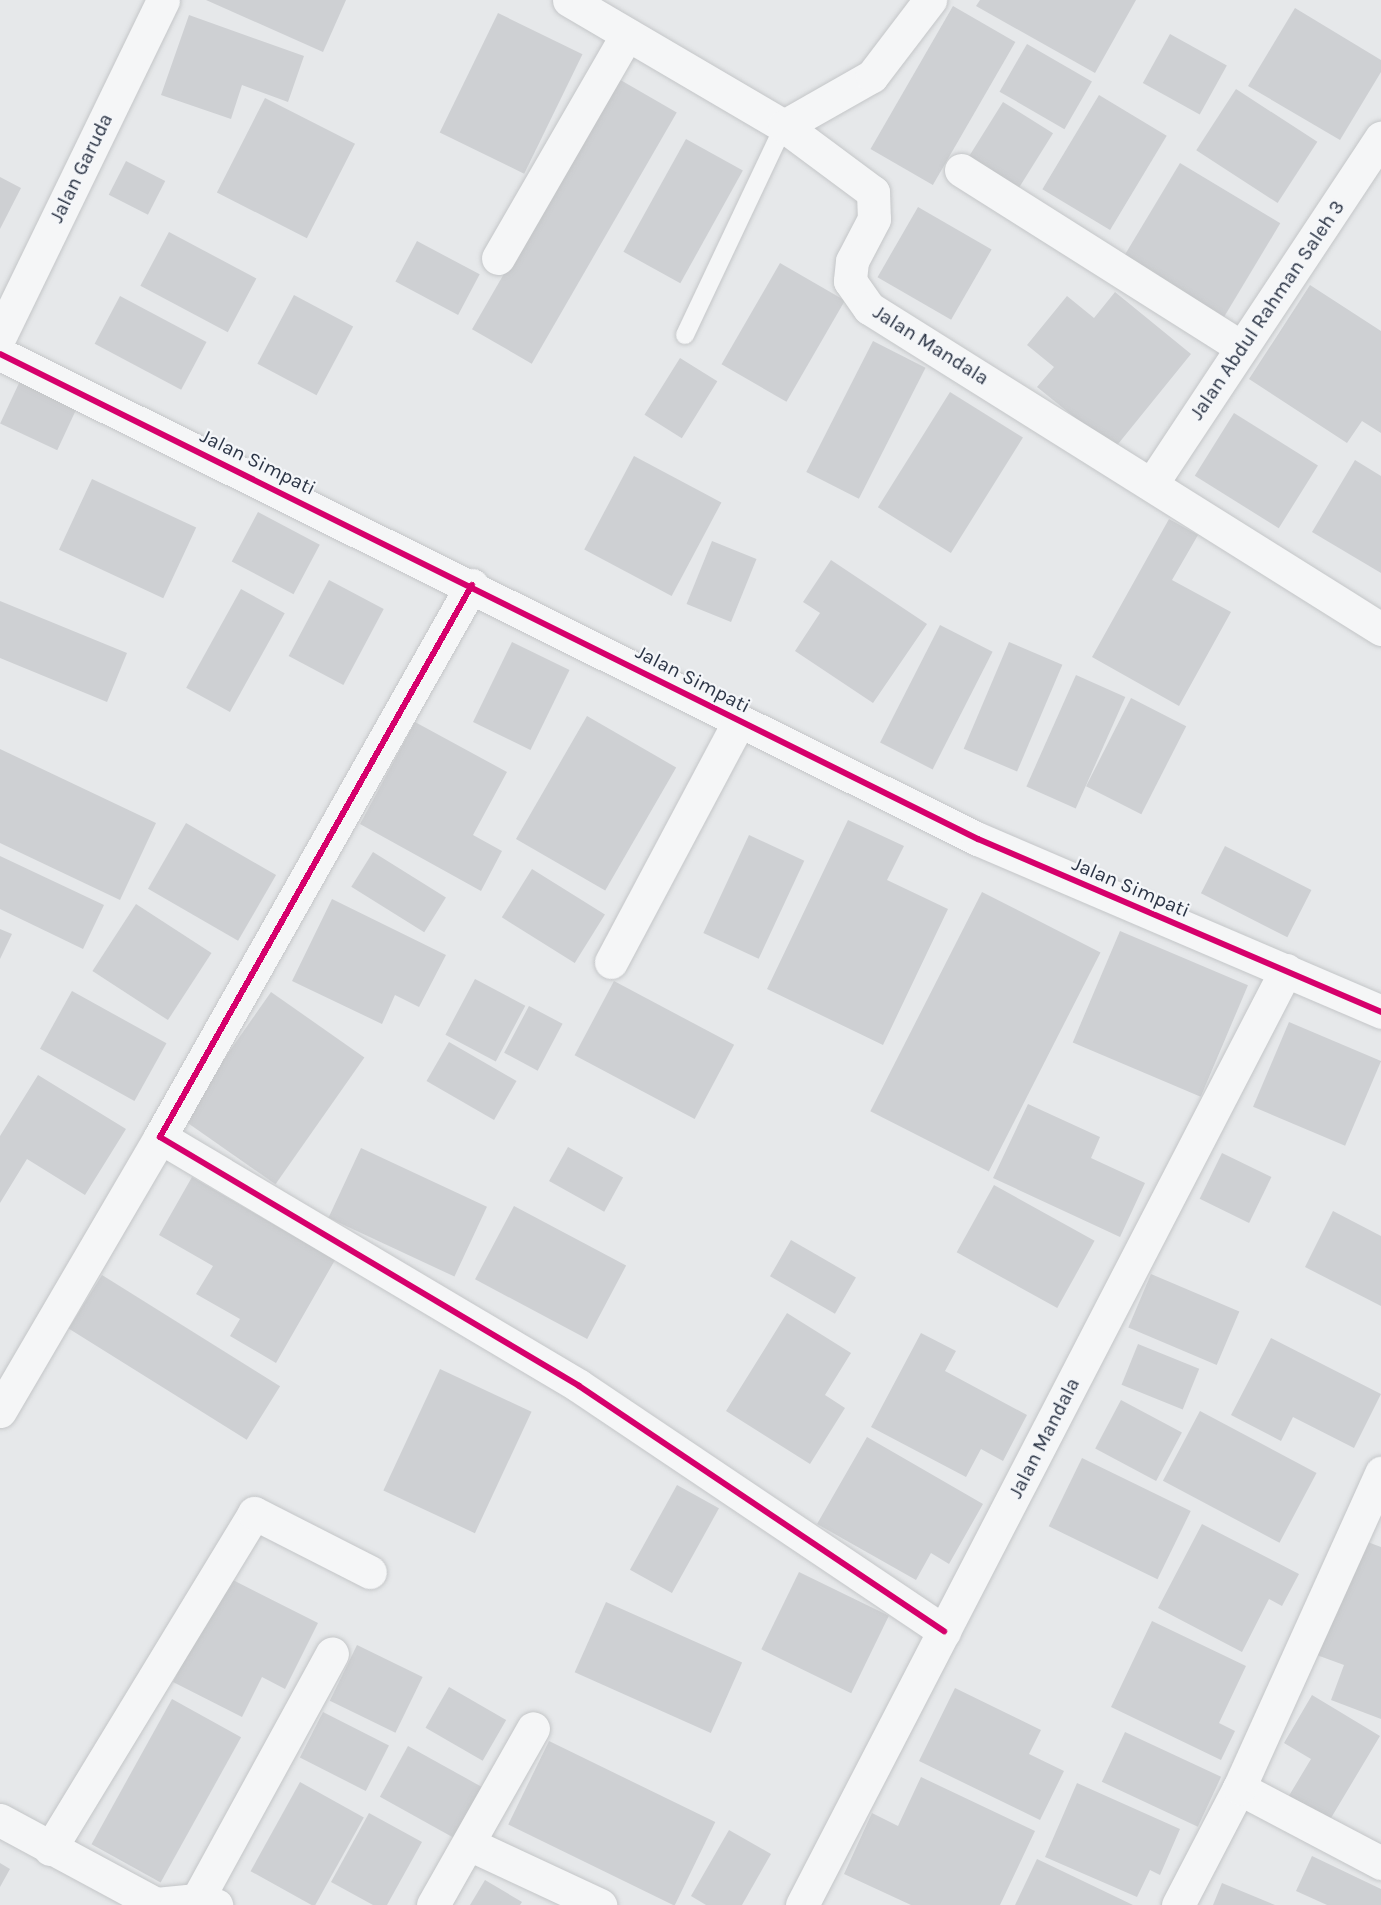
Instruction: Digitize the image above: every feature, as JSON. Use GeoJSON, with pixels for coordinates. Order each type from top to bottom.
{"type":"FeatureCollection","features":[{"type":"Feature","properties":{"kind":"street","name":"Jalan Garuda"},"geometry":{"type":"LineString","coordinates":[[0,336],[163,0]]}},
{"type":"Feature","properties":{"kind":"street","name":"Jalan Mandala"},"geometry":{"type":"LineString","coordinates":[[569,0],[784,126],[873,192],[874,219],[852,261],[850,281],[869,308],[1153,482],[1381,629]]}},
{"type":"Feature","properties":{"kind":"street"},"geometry":{"type":"LineString","coordinates":[[784,126],[872,76],[930,0]]}},
{"type":"Feature","properties":{"kind":"street"},"geometry":{"type":"LineString","coordinates":[[498,258],[627,35]]}},
{"type":"Feature","properties":{"kind":"street","name":"Jalan Abdul Rahman Saleh 3"},"geometry":{"type":"LineString","coordinates":[[1153,482],[1241,347],[1379,146]]}},
{"type":"Feature","properties":{"kind":"street"},"geometry":{"type":"LineString","coordinates":[[961,170],[1241,347]]}},
{"type":"Feature","properties":{"kind":"street","name":"Jalan Simpati"},"geometry":{"type":"LineString","coordinates":[[0,354],[472,585],[978,839],[1381,1012]]}},
{"type":"Feature","properties":{"kind":"street"},"geometry":{"type":"LineString","coordinates":[[0,1411],[160,1137],[472,585]]}},
{"type":"Feature","properties":{"kind":"street"},"geometry":{"type":"LineString","coordinates":[[611,962],[739,721]]}},
{"type":"Feature","properties":{"kind":"street","name":"Jalan Mandala"},"geometry":{"type":"LineString","coordinates":[[802,1905],[1286,970]]}},
{"type":"Feature","properties":{"kind":"street"},"geometry":{"type":"LineString","coordinates":[[160,1137],[579,1386],[944,1631]]}},
{"type":"Feature","properties":{"kind":"street"},"geometry":{"type":"LineString","coordinates":[[1178,1905],[1239,1788],[1381,1473]]}},
{"type":"Feature","properties":{"kind":"street"},"geometry":{"type":"LineString","coordinates":[[50,1849],[254,1513],[370,1572]]}},
{"type":"Feature","properties":{"kind":"street"},"geometry":{"type":"LineString","coordinates":[[0,1820],[50,1849],[156,1904],[207,1903],[332,1653]]}},
{"type":"Feature","properties":{"kind":"street"},"geometry":{"type":"LineString","coordinates":[[433,1905],[533,1728]]}},
{"type":"Feature","properties":{"kind":"street"},"geometry":{"type":"LineString","coordinates":[[1239,1788],[1381,1863]]}},
{"type":"Feature","properties":{"kind":"street"},"geometry":{"type":"LineString","coordinates":[[469,1844],[600,1905]]}},
{"type":"Feature","properties":{"kind":"lane"},"geometry":{"type":"LineString","coordinates":[[685,336],[784,126]]}},
{"type":"Feature","properties":{"kind":"building"},"geometry":{"type":"Polygon","coordinates":[[[206,0],[346,0],[323,52],[206,0]]]}},
{"type":"Feature","properties":{"kind":"building"},"geometry":{"type":"Polygon","coordinates":[[[980,0],[1136,0],[1095,73],[976,6],[980,0]]]}},
{"type":"Feature","properties":{"kind":"building"},"geometry":{"type":"Polygon","coordinates":[[[953,6],[1015,42],[933,185],[870,149],[953,6]]]}},
{"type":"Feature","properties":{"kind":"building"},"geometry":{"type":"Polygon","coordinates":[[[1295,8],[1381,60],[1381,72],[1340,140],[1248,86],[1295,8]]]}},
{"type":"Feature","properties":{"kind":"building"},"geometry":{"type":"Polygon","coordinates":[[[498,13],[582,54],[524,174],[440,133],[498,13]]]}},
{"type":"Feature","properties":{"kind":"building"},"geometry":{"type":"Polygon","coordinates":[[[189,15],[304,56],[288,102],[242,85],[231,119],[161,95],[189,15]]]}},
{"type":"Feature","properties":{"kind":"building"},"geometry":{"type":"Polygon","coordinates":[[[1170,34],[1227,66],[1200,114],[1143,83],[1170,34]]]}},
{"type":"Feature","properties":{"kind":"building"},"geometry":{"type":"Polygon","coordinates":[[[1027,44],[1092,81],[1064,129],[1000,92],[1027,44]]]}},
{"type":"Feature","properties":{"kind":"building"},"geometry":{"type":"Polygon","coordinates":[[[617,78],[677,112],[532,364],[472,329],[617,78]]]}},
{"type":"Feature","properties":{"kind":"building"},"geometry":{"type":"Polygon","coordinates":[[[1236,89],[1317,142],[1278,203],[1196,150],[1236,89]]]}},
{"type":"Feature","properties":{"kind":"building"},"geometry":{"type":"Polygon","coordinates":[[[1099,95],[1167,136],[1110,230],[1042,189],[1099,95]]]}},
{"type":"Feature","properties":{"kind":"building"},"geometry":{"type":"Polygon","coordinates":[[[265,98],[355,144],[307,238],[217,192],[265,98]]]}},
{"type":"Feature","properties":{"kind":"building"},"geometry":{"type":"Polygon","coordinates":[[[1003,102],[1053,133],[1015,194],[965,163],[1003,102]]]}},
{"type":"Feature","properties":{"kind":"building"},"geometry":{"type":"Polygon","coordinates":[[[686,139],[743,171],[680,283],[623,252],[686,139]]]}},
{"type":"Feature","properties":{"kind":"building"},"geometry":{"type":"Polygon","coordinates":[[[126,161],[165,181],[148,215],[109,195],[126,161]]]}},
{"type":"Feature","properties":{"kind":"building"},"geometry":{"type":"Polygon","coordinates":[[[1180,163],[1280,223],[1220,324],[1119,264],[1180,163]]]}},
{"type":"Feature","properties":{"kind":"building"},"geometry":{"type":"Polygon","coordinates":[[[0,177],[21,188],[0,229],[0,177]]]}},
{"type":"Feature","properties":{"kind":"building"},"geometry":{"type":"Polygon","coordinates":[[[918,207],[992,250],[951,320],[878,277],[918,207]]]}},
{"type":"Feature","properties":{"kind":"building"},"geometry":{"type":"Polygon","coordinates":[[[169,232],[256,278],[228,332],[140,286],[169,232]]]}},
{"type":"Feature","properties":{"kind":"building"},"geometry":{"type":"Polygon","coordinates":[[[417,241],[480,274],[458,315],[395,282],[417,241]]]}},
{"type":"Feature","properties":{"kind":"building"},"geometry":{"type":"Polygon","coordinates":[[[780,263],[845,300],[786,402],[722,364],[780,263]]]}},
{"type":"Feature","properties":{"kind":"building"},"geometry":{"type":"Polygon","coordinates":[[[1310,285],[1381,331],[1381,433],[1362,421],[1347,443],[1249,379],[1310,285]]]}},
{"type":"Feature","properties":{"kind":"building"},"geometry":{"type":"Polygon","coordinates":[[[1115,292],[1191,354],[1114,449],[1037,387],[1054,367],[1027,345],[1067,296],[1094,318],[1115,292]]]}},
{"type":"Feature","properties":{"kind":"building"},"geometry":{"type":"Polygon","coordinates":[[[294,295],[353,326],[317,395],[257,364],[294,295]]]}},
{"type":"Feature","properties":{"kind":"building"},"geometry":{"type":"Polygon","coordinates":[[[120,296],[207,342],[181,390],[95,344],[120,296]]]}},
{"type":"Feature","properties":{"kind":"building"},"geometry":{"type":"Polygon","coordinates":[[[873,341],[926,368],[859,499],[806,472],[873,341]]]}},
{"type":"Feature","properties":{"kind":"building"},"geometry":{"type":"Polygon","coordinates":[[[680,358],[717,381],[682,438],[644,415],[680,358]]]}},
{"type":"Feature","properties":{"kind":"building"},"geometry":{"type":"Polygon","coordinates":[[[20,381],[77,408],[57,450],[0,424],[20,381]]]}},
{"type":"Feature","properties":{"kind":"building"},"geometry":{"type":"Polygon","coordinates":[[[950,392],[1023,438],[951,553],[878,507],[950,392]]]}},
{"type":"Feature","properties":{"kind":"building"},"geometry":{"type":"Polygon","coordinates":[[[1234,413],[1318,465],[1279,528],[1195,476],[1234,413]]]}},
{"type":"Feature","properties":{"kind":"building"},"geometry":{"type":"Polygon","coordinates":[[[634,456],[721,502],[672,596],[584,550],[634,456]]]}},
{"type":"Feature","properties":{"kind":"building"},"geometry":{"type":"Polygon","coordinates":[[[1355,460],[1381,476],[1381,573],[1312,532],[1355,460]]]}},
{"type":"Feature","properties":{"kind":"building"},"geometry":{"type":"Polygon","coordinates":[[[92,479],[196,528],[163,598],[59,550],[92,479]]]}},
{"type":"Feature","properties":{"kind":"building"},"geometry":{"type":"Polygon","coordinates":[[[258,512],[320,545],[294,594],[232,561],[258,512]]]}},
{"type":"Feature","properties":{"kind":"building"},"geometry":{"type":"Polygon","coordinates":[[[1169,519],[1198,535],[1172,580],[1231,612],[1179,706],[1092,657],[1169,519]]]}},
{"type":"Feature","properties":{"kind":"building"},"geometry":{"type":"Polygon","coordinates":[[[712,541],[757,559],[731,622],[687,604],[712,541]]]}},
{"type":"Feature","properties":{"kind":"building"},"geometry":{"type":"Polygon","coordinates":[[[831,560],[927,624],[873,703],[795,651],[820,613],[803,602],[831,560]]]}},
{"type":"Feature","properties":{"kind":"building"},"geometry":{"type":"Polygon","coordinates":[[[329,580],[384,609],[343,685],[289,656],[329,580]]]}},
{"type":"Feature","properties":{"kind":"building"},"geometry":{"type":"Polygon","coordinates":[[[241,589],[285,613],[230,712],[186,688],[241,589]]]}},
{"type":"Feature","properties":{"kind":"building"},"geometry":{"type":"Polygon","coordinates":[[[0,601],[127,653],[107,702],[0,658],[0,601]]]}},
{"type":"Feature","properties":{"kind":"building"},"geometry":{"type":"Polygon","coordinates":[[[940,625],[993,652],[933,769],[880,743],[940,625]]]}},
{"type":"Feature","properties":{"kind":"building"},"geometry":{"type":"Polygon","coordinates":[[[512,642],[570,670],[531,750],[473,722],[512,642]]]}},
{"type":"Feature","properties":{"kind":"building"},"geometry":{"type":"Polygon","coordinates":[[[1009,642],[1062,665],[1017,771],[964,749],[1009,642]]]}},
{"type":"Feature","properties":{"kind":"building"},"geometry":{"type":"Polygon","coordinates":[[[1076,675],[1125,697],[1076,808],[1026,786],[1076,675]]]}},
{"type":"Feature","properties":{"kind":"building"},"geometry":{"type":"Polygon","coordinates":[[[1131,698],[1186,726],[1141,814],[1086,786],[1131,698]]]}},
{"type":"Feature","properties":{"kind":"building"},"geometry":{"type":"Polygon","coordinates":[[[587,716],[676,768],[605,890],[516,839],[587,716]]]}},
{"type":"Feature","properties":{"kind":"building"},"geometry":{"type":"Polygon","coordinates":[[[415,722],[507,772],[473,835],[502,851],[481,891],[360,824],[415,722]]]}},
{"type":"Feature","properties":{"kind":"building"},"geometry":{"type":"Polygon","coordinates":[[[0,749],[156,823],[120,900],[0,843],[0,749]]]}},
{"type":"Feature","properties":{"kind":"building"},"geometry":{"type":"Polygon","coordinates":[[[848,820],[904,846],[887,880],[948,909],[883,1045],[767,989],[848,820]]]}},
{"type":"Feature","properties":{"kind":"building"},"geometry":{"type":"Polygon","coordinates":[[[186,823],[276,875],[238,941],[148,889],[186,823]]]}},
{"type":"Feature","properties":{"kind":"building"},"geometry":{"type":"Polygon","coordinates":[[[749,835],[804,861],[759,959],[703,933],[749,835]]]}},
{"type":"Feature","properties":{"kind":"building"},"geometry":{"type":"Polygon","coordinates":[[[1225,846],[1311,890],[1287,937],[1201,893],[1225,846]]]}},
{"type":"Feature","properties":{"kind":"building"},"geometry":{"type":"Polygon","coordinates":[[[373,852],[446,898],[424,932],[351,887],[373,852]]]}},
{"type":"Feature","properties":{"kind":"building"},"geometry":{"type":"Polygon","coordinates":[[[0,856],[104,905],[83,949],[0,909],[0,856]]]}},
{"type":"Feature","properties":{"kind":"building"},"geometry":{"type":"Polygon","coordinates":[[[532,869],[605,915],[575,963],[502,917],[532,869]]]}},
{"type":"Feature","properties":{"kind":"building"},"geometry":{"type":"Polygon","coordinates":[[[982,892],[1101,952],[989,1172],[870,1111],[982,892]]]}},
{"type":"Feature","properties":{"kind":"building"},"geometry":{"type":"Polygon","coordinates":[[[332,899],[446,955],[419,1007],[395,995],[382,1024],[292,981],[332,899]]]}},
{"type":"Feature","properties":{"kind":"building"},"geometry":{"type":"Polygon","coordinates":[[[136,904],[211,953],[168,1020],[92,971],[136,904]]]}},
{"type":"Feature","properties":{"kind":"building"},"geometry":{"type":"Polygon","coordinates":[[[0,929],[12,934],[0,959],[0,929]]]}},
{"type":"Feature","properties":{"kind":"building"},"geometry":{"type":"Polygon","coordinates":[[[1120,931],[1248,985],[1201,1097],[1073,1042],[1120,931]]]}},
{"type":"Feature","properties":{"kind":"building"},"geometry":{"type":"Polygon","coordinates":[[[475,979],[525,1006],[496,1061],[445,1035],[475,979]]]}},
{"type":"Feature","properties":{"kind":"building"},"geometry":{"type":"Polygon","coordinates":[[[614,981],[734,1045],[695,1119],[575,1055],[614,981]]]}},
{"type":"Feature","properties":{"kind":"building"},"geometry":{"type":"Polygon","coordinates":[[[72,991],[166,1043],[134,1101],[40,1049],[72,991]]]}},
{"type":"Feature","properties":{"kind":"building"},"geometry":{"type":"Polygon","coordinates":[[[271,992],[364,1057],[275,1184],[182,1119],[271,992]]]}},
{"type":"Feature","properties":{"kind":"building"},"geometry":{"type":"Polygon","coordinates":[[[529,1006],[563,1024],[538,1071],[504,1053],[529,1006]]]}},
{"type":"Feature","properties":{"kind":"building"},"geometry":{"type":"Polygon","coordinates":[[[1289,1022],[1381,1061],[1345,1146],[1253,1107],[1289,1022]]]}},
{"type":"Feature","properties":{"kind":"building"},"geometry":{"type":"Polygon","coordinates":[[[449,1042],[517,1081],[494,1120],[426,1081],[449,1042]]]}},
{"type":"Feature","properties":{"kind":"building"},"geometry":{"type":"Polygon","coordinates":[[[38,1075],[126,1129],[85,1195],[27,1159],[0,1203],[0,1136],[38,1075]]]}},
{"type":"Feature","properties":{"kind":"building"},"geometry":{"type":"Polygon","coordinates":[[[1028,1104],[1100,1137],[1091,1158],[1145,1183],[1120,1237],[993,1178],[1028,1104]]]}},
{"type":"Feature","properties":{"kind":"building"},"geometry":{"type":"Polygon","coordinates":[[[568,1147],[623,1178],[604,1212],[549,1181],[568,1147]]]}},
{"type":"Feature","properties":{"kind":"building"},"geometry":{"type":"Polygon","coordinates":[[[361,1148],[487,1207],[454,1277],[328,1218],[361,1148]]]}},
{"type":"Feature","properties":{"kind":"building"},"geometry":{"type":"Polygon","coordinates":[[[1222,1153],[1271,1177],[1249,1223],[1200,1199],[1222,1153]]]}},
{"type":"Feature","properties":{"kind":"building"},"geometry":{"type":"Polygon","coordinates":[[[192,1177],[335,1260],[276,1363],[230,1336],[240,1319],[196,1294],[213,1266],[159,1235],[192,1177]]]}},
{"type":"Feature","properties":{"kind":"building"},"geometry":{"type":"Polygon","coordinates":[[[994,1185],[1095,1241],[1057,1308],[957,1252],[994,1185]]]}},
{"type":"Feature","properties":{"kind":"building"},"geometry":{"type":"Polygon","coordinates":[[[514,1206],[626,1266],[587,1339],[475,1279],[514,1206]]]}},
{"type":"Feature","properties":{"kind":"building"},"geometry":{"type":"Polygon","coordinates":[[[1333,1211],[1381,1236],[1381,1306],[1305,1267],[1333,1211]]]}},
{"type":"Feature","properties":{"kind":"building"},"geometry":{"type":"Polygon","coordinates":[[[791,1240],[856,1278],[835,1314],[770,1276],[791,1240]]]}},
{"type":"Feature","properties":{"kind":"building"},"geometry":{"type":"Polygon","coordinates":[[[1151,1274],[1239,1312],[1217,1365],[1128,1327],[1151,1274]]]}},
{"type":"Feature","properties":{"kind":"building"},"geometry":{"type":"Polygon","coordinates":[[[102,1275],[280,1386],[247,1440],[69,1328],[102,1275]]]}},
{"type":"Feature","properties":{"kind":"building"},"geometry":{"type":"Polygon","coordinates":[[[787,1313],[851,1353],[825,1395],[845,1408],[810,1464],[726,1411],[787,1313]]]}},
{"type":"Feature","properties":{"kind":"building"},"geometry":{"type":"Polygon","coordinates":[[[921,1333],[956,1351],[945,1371],[1027,1415],[1003,1461],[981,1449],[966,1477],[871,1427],[921,1333]]]}},
{"type":"Feature","properties":{"kind":"building"},"geometry":{"type":"Polygon","coordinates":[[[1271,1338],[1381,1394],[1354,1448],[1293,1417],[1281,1441],[1231,1415],[1271,1338]]]}},
{"type":"Feature","properties":{"kind":"building"},"geometry":{"type":"Polygon","coordinates":[[[1138,1344],[1199,1369],[1183,1410],[1122,1385],[1138,1344]]]}},
{"type":"Feature","properties":{"kind":"building"},"geometry":{"type":"Polygon","coordinates":[[[440,1369],[532,1412],[475,1533],[383,1490],[440,1369]]]}},
{"type":"Feature","properties":{"kind":"building"},"geometry":{"type":"Polygon","coordinates":[[[1121,1400],[1182,1432],[1156,1481],[1095,1449],[1121,1400]]]}},
{"type":"Feature","properties":{"kind":"building"},"geometry":{"type":"Polygon","coordinates":[[[1200,1411],[1317,1473],[1279,1543],[1163,1481],[1200,1411]]]}},
{"type":"Feature","properties":{"kind":"building"},"geometry":{"type":"Polygon","coordinates":[[[867,1437],[983,1504],[949,1564],[931,1553],[916,1580],[817,1524],[867,1437]]]}},
{"type":"Feature","properties":{"kind":"building"},"geometry":{"type":"Polygon","coordinates":[[[1082,1458],[1191,1511],[1157,1579],[1049,1526],[1082,1458]]]}},
{"type":"Feature","properties":{"kind":"building"},"geometry":{"type":"Polygon","coordinates":[[[677,1485],[719,1508],[672,1593],[630,1570],[677,1485]]]}},
{"type":"Feature","properties":{"kind":"building"},"geometry":{"type":"Polygon","coordinates":[[[1202,1524],[1299,1574],[1282,1606],[1269,1599],[1242,1652],[1158,1608],[1202,1524]]]}},
{"type":"Feature","properties":{"kind":"building"},"geometry":{"type":"Polygon","coordinates":[[[1357,1538],[1381,1547],[1381,1719],[1331,1700],[1344,1665],[1314,1654],[1357,1538]]]}},
{"type":"Feature","properties":{"kind":"building"},"geometry":{"type":"Polygon","coordinates":[[[799,1572],[889,1616],[851,1693],[761,1649],[799,1572]]]}},
{"type":"Feature","properties":{"kind":"building"},"geometry":{"type":"Polygon","coordinates":[[[227,1577],[318,1623],[285,1689],[262,1677],[242,1717],[173,1682],[227,1577]]]}},
{"type":"Feature","properties":{"kind":"building"},"geometry":{"type":"Polygon","coordinates":[[[606,1602],[742,1663],[711,1733],[575,1672],[606,1602]]]}},
{"type":"Feature","properties":{"kind":"building"},"geometry":{"type":"Polygon","coordinates":[[[1152,1621],[1246,1666],[1219,1723],[1235,1731],[1221,1760],[1111,1707],[1152,1621]]]}},
{"type":"Feature","properties":{"kind":"building"},"geometry":{"type":"Polygon","coordinates":[[[357,1645],[423,1677],[395,1733],[330,1701],[357,1645]]]}},
{"type":"Feature","properties":{"kind":"building"},"geometry":{"type":"Polygon","coordinates":[[[449,1687],[506,1720],[483,1761],[426,1728],[449,1687]]]}},
{"type":"Feature","properties":{"kind":"building"},"geometry":{"type":"Polygon","coordinates":[[[955,1688],[1041,1730],[1029,1754],[1064,1771],[1040,1820],[919,1761],[955,1688]]]}},
{"type":"Feature","properties":{"kind":"building"},"geometry":{"type":"Polygon","coordinates":[[[1312,1695],[1380,1736],[1328,1823],[1287,1799],[1311,1759],[1284,1743],[1312,1695]]]}},
{"type":"Feature","properties":{"kind":"building"},"geometry":{"type":"Polygon","coordinates":[[[172,1699],[241,1737],[161,1882],[92,1844],[172,1699]]]}},
{"type":"Feature","properties":{"kind":"building"},"geometry":{"type":"Polygon","coordinates":[[[323,1712],[389,1746],[366,1791],[300,1757],[323,1712]]]}},
{"type":"Feature","properties":{"kind":"building"},"geometry":{"type":"Polygon","coordinates":[[[1125,1732],[1221,1777],[1198,1827],[1102,1782],[1125,1732]]]}},
{"type":"Feature","properties":{"kind":"building"},"geometry":{"type":"Polygon","coordinates":[[[549,1741],[715,1822],[675,1905],[508,1825],[549,1741]]]}},
{"type":"Feature","properties":{"kind":"building"},"geometry":{"type":"Polygon","coordinates":[[[408,1746],[486,1789],[458,1840],[380,1797],[408,1746]]]}},
{"type":"Feature","properties":{"kind":"building"},"geometry":{"type":"Polygon","coordinates":[[[921,1777],[1035,1831],[1000,1905],[911,1905],[844,1874],[872,1813],[898,1826],[921,1777]]]}},
{"type":"Feature","properties":{"kind":"building"},"geometry":{"type":"Polygon","coordinates":[[[300,1782],[364,1817],[315,1905],[251,1871],[300,1782]]]}},
{"type":"Feature","properties":{"kind":"building"},"geometry":{"type":"Polygon","coordinates":[[[1077,1783],[1180,1829],[1160,1875],[1150,1870],[1137,1897],[1045,1857],[1077,1783]]]}},
{"type":"Feature","properties":{"kind":"building"},"geometry":{"type":"Polygon","coordinates":[[[369,1813],[422,1842],[387,1905],[373,1905],[331,1882],[369,1813]]]}},
{"type":"Feature","properties":{"kind":"building"},"geometry":{"type":"Polygon","coordinates":[[[729,1830],[771,1854],[742,1905],[706,1905],[691,1896],[729,1830]]]}},
{"type":"Feature","properties":{"kind":"building"},"geometry":{"type":"Polygon","coordinates":[[[1312,1856],[1381,1889],[1381,1905],[1327,1905],[1296,1891],[1312,1856]]]}},
{"type":"Feature","properties":{"kind":"building"},"geometry":{"type":"Polygon","coordinates":[[[1037,1859],[1133,1905],[1015,1905],[1037,1859]]]}},
{"type":"Feature","properties":{"kind":"building"},"geometry":{"type":"Polygon","coordinates":[[[0,1863],[10,1869],[0,1887],[0,1863]]]}},
{"type":"Feature","properties":{"kind":"building"},"geometry":{"type":"Polygon","coordinates":[[[485,1880],[522,1902],[520,1905],[470,1905],[485,1880]]]}},
{"type":"Feature","properties":{"kind":"building"},"geometry":{"type":"Polygon","coordinates":[[[1222,1883],[1275,1905],[1213,1905],[1222,1883]]]}},
{"type":"Feature","properties":{"kind":"cycle path"},"geometry":{"type":"LineString","coordinates":[[0,354],[978,839],[1381,1012]]}},
{"type":"Feature","properties":{"kind":"cycle path"},"geometry":{"type":"LineString","coordinates":[[472,585],[160,1137],[579,1386],[944,1631]]}}]}
